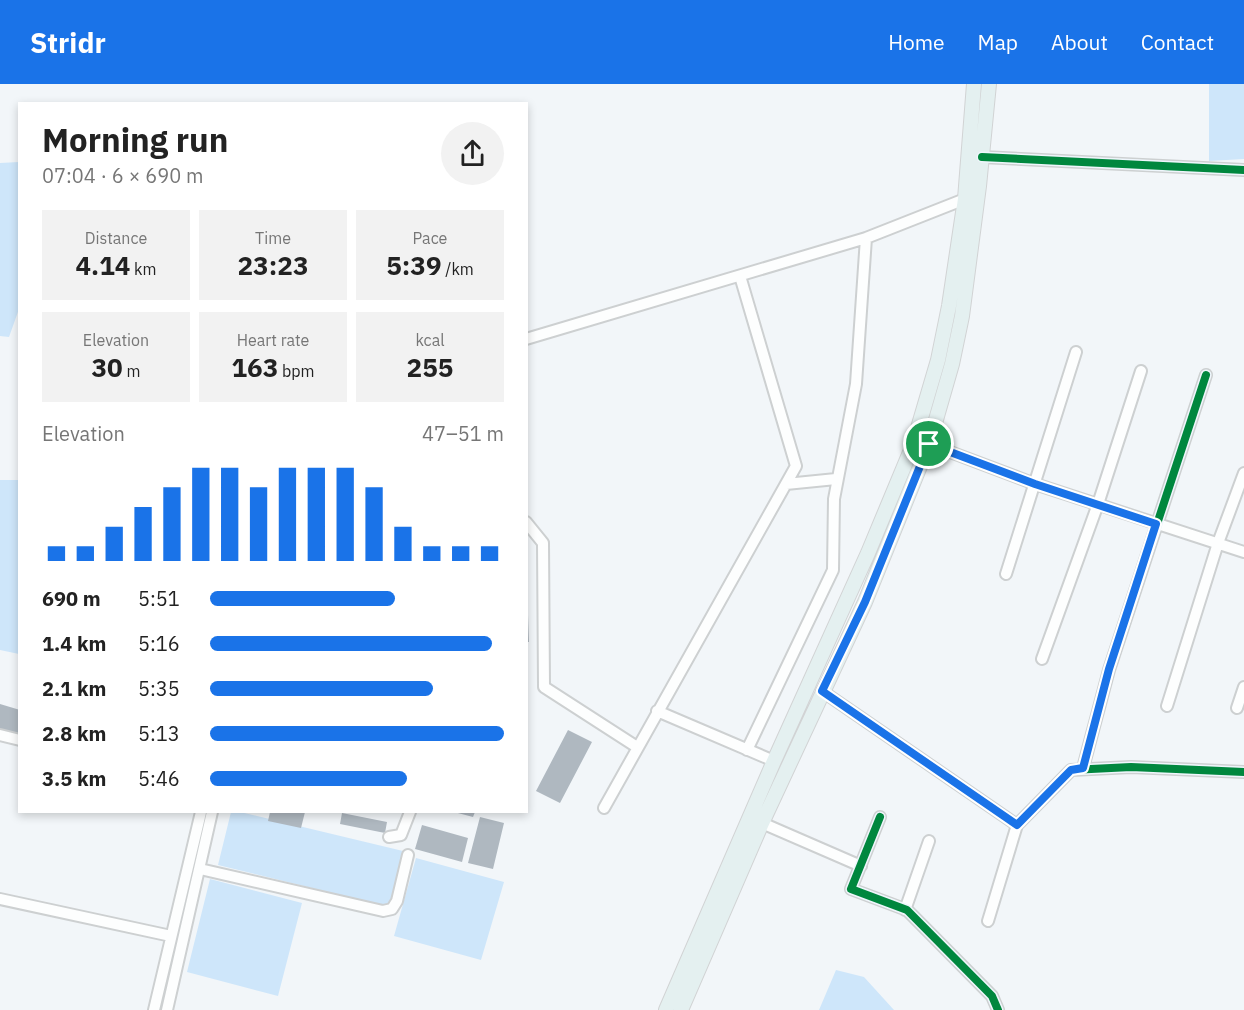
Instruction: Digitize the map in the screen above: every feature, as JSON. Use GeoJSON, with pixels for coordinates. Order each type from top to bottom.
{"type":"FeatureCollection","features":[{"type":"Feature","properties":{"kind":"main road"},"geometry":{"type":"LineString","coordinates":[[666,1010],[774,761],[868,553],[913,445],[938,360],[949,306],[965,199],[974,84]]}},
{"type":"Feature","properties":{"kind":"main road"},"geometry":{"type":"LineString","coordinates":[[681,1010],[762,823],[865,602],[929,444],[952,364],[962,316],[989,84]]}},
{"type":"Feature","properties":{"kind":"street"},"geometry":{"type":"LineString","coordinates":[[982,157],[1244,170]]}},
{"type":"Feature","properties":{"kind":"street"},"geometry":{"type":"LineString","coordinates":[[528,338],[866,238],[965,199]]}},
{"type":"Feature","properties":{"kind":"street"},"geometry":{"type":"LineString","coordinates":[[747,750],[832,570],[836,479],[856,384],[866,238]]}},
{"type":"Feature","properties":{"kind":"street"},"geometry":{"type":"LineString","coordinates":[[604,808],[796,466],[740,276]]}},
{"type":"Feature","properties":{"kind":"street"},"geometry":{"type":"LineString","coordinates":[[1006,574],[1076,351]]}},
{"type":"Feature","properties":{"kind":"street"},"geometry":{"type":"LineString","coordinates":[[1042,659],[1098,504],[1141,370]]}},
{"type":"Feature","properties":{"kind":"street"},"geometry":{"type":"LineString","coordinates":[[1083,768],[1109,669],[1206,375]]}},
{"type":"Feature","properties":{"kind":"street"},"geometry":{"type":"LineString","coordinates":[[929,444],[1035,484],[1244,552]]}},
{"type":"Feature","properties":{"kind":"street"},"geometry":{"type":"LineString","coordinates":[[1167,706],[1218,543],[1244,473]]}},
{"type":"Feature","properties":{"kind":"street"},"geometry":{"type":"LineString","coordinates":[[786,484],[836,479]]}},
{"type":"Feature","properties":{"kind":"street"},"geometry":{"type":"LineString","coordinates":[[528,524],[543,543],[544,687],[637,747]]}},
{"type":"Feature","properties":{"kind":"street"},"geometry":{"type":"LineString","coordinates":[[1237,708],[1244,687]]}},
{"type":"Feature","properties":{"kind":"street"},"geometry":{"type":"LineString","coordinates":[[822,691],[1017,825]]}},
{"type":"Feature","properties":{"kind":"street"},"geometry":{"type":"LineString","coordinates":[[657,711],[774,761]]}},
{"type":"Feature","properties":{"kind":"street"},"geometry":{"type":"LineString","coordinates":[[0,735],[18,740]]}},
{"type":"Feature","properties":{"kind":"street"},"geometry":{"type":"LineString","coordinates":[[988,921],[1017,825],[1071,770],[1131,767],[1244,772]]}},
{"type":"Feature","properties":{"kind":"street"},"geometry":{"type":"LineString","coordinates":[[154,1010],[201,813]]}},
{"type":"Feature","properties":{"kind":"street"},"geometry":{"type":"LineString","coordinates":[[167,1010],[212,813]]}},
{"type":"Feature","properties":{"kind":"street"},"geometry":{"type":"LineString","coordinates":[[389,837],[401,835],[410,813]]}},
{"type":"Feature","properties":{"kind":"street"},"geometry":{"type":"LineString","coordinates":[[880,817],[851,889],[905,910],[992,996],[998,1010]]}},
{"type":"Feature","properties":{"kind":"street"},"geometry":{"type":"LineString","coordinates":[[762,823],[861,866]]}},
{"type":"Feature","properties":{"kind":"street"},"geometry":{"type":"LineString","coordinates":[[905,910],[928,841]]}},
{"type":"Feature","properties":{"kind":"street"},"geometry":{"type":"LineString","coordinates":[[200,869],[383,910],[392,909],[397,901],[408,855]]}},
{"type":"Feature","properties":{"kind":"street"},"geometry":{"type":"LineString","coordinates":[[0,899],[171,936]]}},
{"type":"Feature","properties":{"kind":"shaded area"},"geometry":{"type":"Polygon","coordinates":[[[1209,84],[1244,84],[1244,159],[1209,161],[1209,84]]]}},
{"type":"Feature","properties":{"kind":"shaded area"},"geometry":{"type":"Polygon","coordinates":[[[18,162],[18,312],[9,337],[0,336],[0,163],[18,162]]]}},
{"type":"Feature","properties":{"kind":"shaded area"},"geometry":{"type":"Polygon","coordinates":[[[0,480],[18,480],[18,654],[0,650],[0,480]]]}},
{"type":"Feature","properties":{"kind":"shaded area"},"geometry":{"type":"Polygon","coordinates":[[[231,813],[244,813],[403,851],[389,907],[218,865],[231,813]]]}},
{"type":"Feature","properties":{"kind":"shaded area"},"geometry":{"type":"Polygon","coordinates":[[[416,858],[504,882],[481,960],[394,936],[416,858]]]}},
{"type":"Feature","properties":{"kind":"shaded area"},"geometry":{"type":"Polygon","coordinates":[[[210,879],[302,903],[278,996],[187,972],[210,879]]]}},
{"type":"Feature","properties":{"kind":"shaded area"},"geometry":{"type":"Polygon","coordinates":[[[836,970],[864,977],[894,1010],[819,1010],[836,970]]]}},
{"type":"Feature","properties":{"kind":"building"},"geometry":{"type":"Polygon","coordinates":[[[0,704],[18,709],[18,735],[0,730],[0,704]]]}},
{"type":"Feature","properties":{"kind":"building"},"geometry":{"type":"Polygon","coordinates":[[[568,730],[592,742],[560,803],[536,791],[568,730]]]}},
{"type":"Feature","properties":{"kind":"building"},"geometry":{"type":"Polygon","coordinates":[[[270,813],[305,813],[301,828],[268,821],[270,813]]]}},
{"type":"Feature","properties":{"kind":"building"},"geometry":{"type":"Polygon","coordinates":[[[342,813],[387,822],[385,833],[340,824],[342,813]]]}},
{"type":"Feature","properties":{"kind":"building"},"geometry":{"type":"Polygon","coordinates":[[[458,813],[475,813],[473,817],[458,813]]]}},
{"type":"Feature","properties":{"kind":"building"},"geometry":{"type":"Polygon","coordinates":[[[480,817],[504,823],[493,869],[468,863],[480,817]]]}},
{"type":"Feature","properties":{"kind":"building"},"geometry":{"type":"Polygon","coordinates":[[[422,825],[468,838],[462,862],[415,849],[422,825]]]}},
{"type":"Feature","properties":{"kind":"cycle path"},"geometry":{"type":"LineString","coordinates":[[982,157],[1244,170]]}},
{"type":"Feature","properties":{"kind":"cycle path"},"geometry":{"type":"LineString","coordinates":[[1083,768],[1109,670],[1206,375]]}},
{"type":"Feature","properties":{"kind":"cycle path"},"geometry":{"type":"LineString","coordinates":[[822,691],[1017,825],[1071,770],[1131,767],[1244,772]]}},
{"type":"Feature","properties":{"kind":"cycle path"},"geometry":{"type":"LineString","coordinates":[[880,817],[851,889],[907,910],[992,996],[998,1010]]}},
{"type":"Feature","properties":{"kind":"route"},"geometry":{"type":"LineString","coordinates":[[929,444],[1035,484],[1156,524],[1109,669],[1083,768],[1071,770],[1017,825],[822,691],[865,602],[929,444]]}}]}
